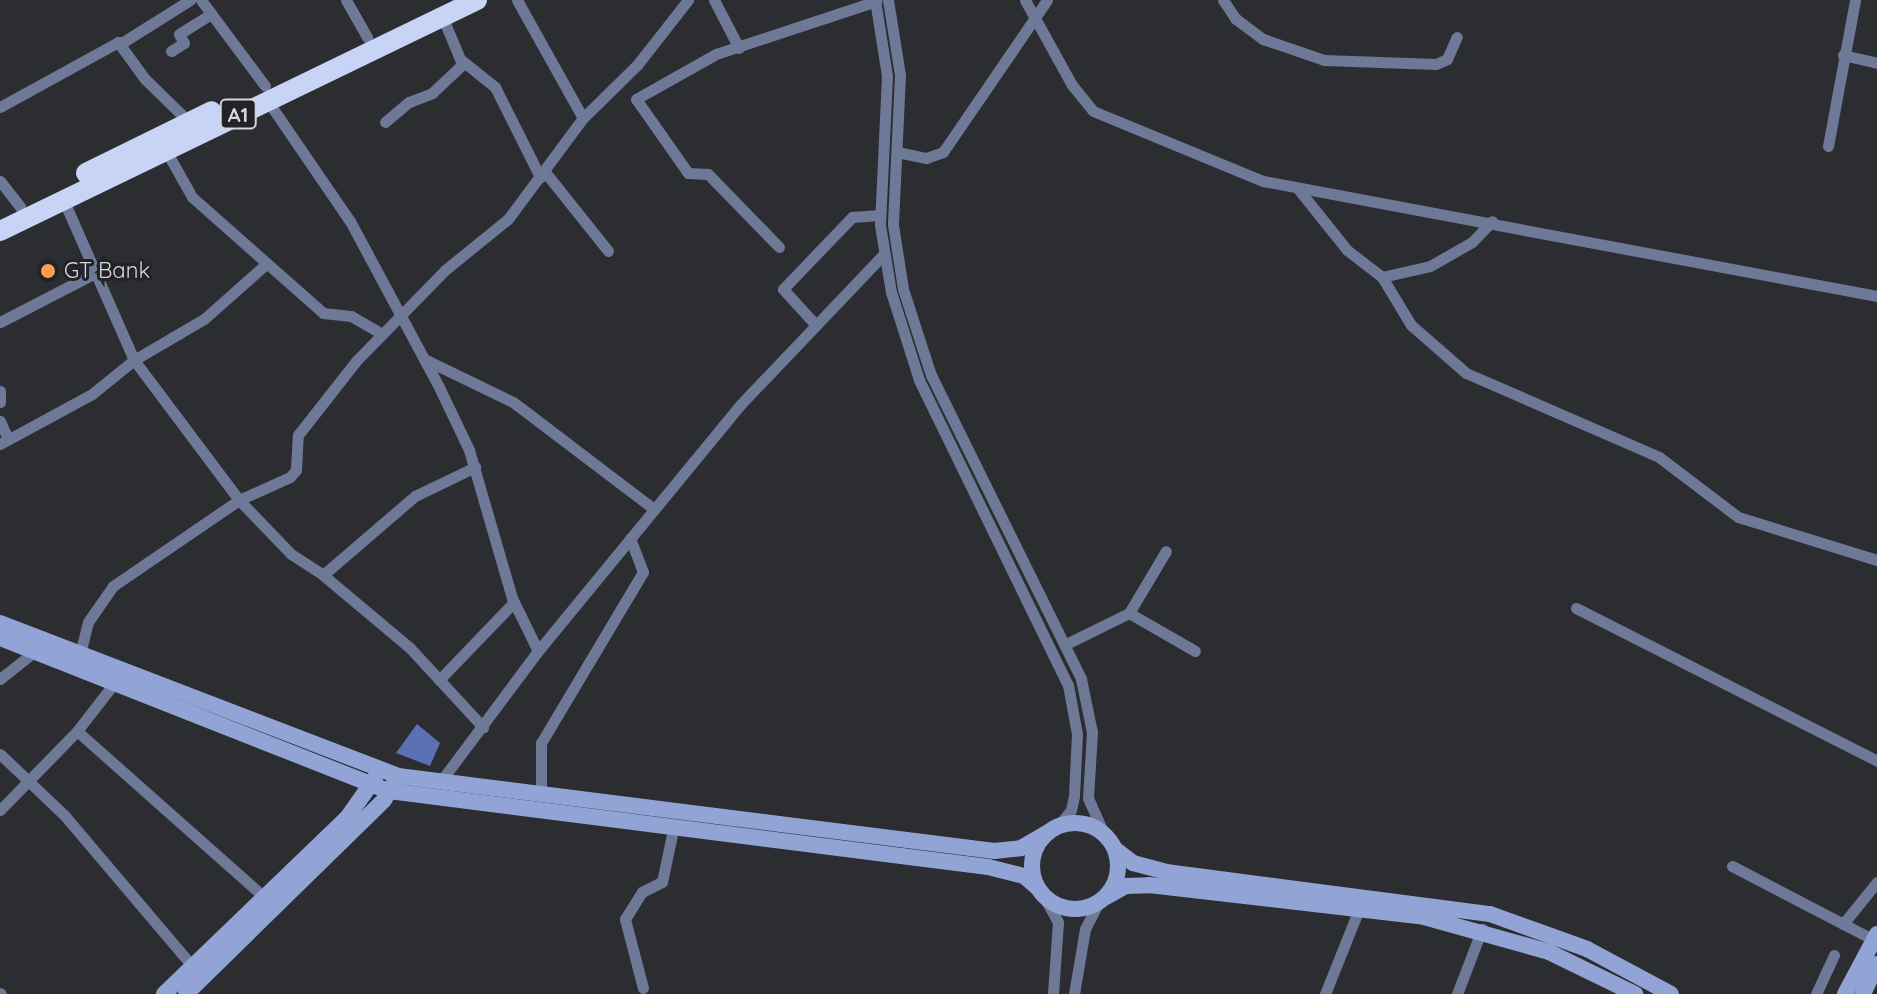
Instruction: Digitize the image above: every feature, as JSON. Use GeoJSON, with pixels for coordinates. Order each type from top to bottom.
{"type":"FeatureCollection","features":[{"type":"Feature","properties":{"kind":"highway","name":"A1"},"geometry":{"type":"LineString","coordinates":[[0,231],[165,149],[367,37],[442,8],[477,0]]}},
{"type":"Feature","properties":{"kind":"highway","name":"A1"},"geometry":{"type":"LineString","coordinates":[[0,218],[189,122],[266,93],[442,8]]}},
{"type":"Feature","properties":{"kind":"main road"},"geometry":{"type":"LineString","coordinates":[[0,623],[375,778],[389,791],[988,867],[1024,876],[1069,909],[1102,900],[1126,886],[1149,885],[1359,909],[1482,929],[1549,952],[1635,994]]}},
{"type":"Feature","properties":{"kind":"main road"},"geometry":{"type":"LineString","coordinates":[[0,638],[375,778],[398,776],[441,781],[994,851],[1021,848],[1053,829],[1081,823],[1104,834],[1115,849],[1133,863],[1166,872],[1490,914],[1587,949],[1671,994]]}},
{"type":"Feature","properties":{"kind":"main road"},"geometry":{"type":"LineString","coordinates":[[186,994],[389,791],[398,776]]}},
{"type":"Feature","properties":{"kind":"main road"},"geometry":{"type":"LineString","coordinates":[[164,994],[347,818],[375,778]]}},
{"type":"Feature","properties":{"kind":"main road"},"geometry":{"type":"LineString","coordinates":[[1041,891],[1035,852],[1053,829]]}},
{"type":"Feature","properties":{"kind":"main road"},"geometry":{"type":"LineString","coordinates":[[1102,900],[1118,874],[1115,849]]}},
{"type":"Feature","properties":{"kind":"main road"},"geometry":{"type":"LineString","coordinates":[[1845,994],[1875,937]]}},
{"type":"Feature","properties":{"kind":"main road"},"geometry":{"type":"LineString","coordinates":[[1863,994],[1877,964]]}},
{"type":"Feature","properties":{"kind":"street"},"geometry":{"type":"LineString","coordinates":[[0,107],[60,78],[112,44],[120,44],[190,0]]}},
{"type":"Feature","properties":{"kind":"street"},"geometry":{"type":"LineString","coordinates":[[201,0],[327,182],[424,358],[475,467],[514,602],[538,651]]}},
{"type":"Feature","properties":{"kind":"street"},"geometry":{"type":"LineString","coordinates":[[346,0],[367,37]]}},
{"type":"Feature","properties":{"kind":"street"},"geometry":{"type":"LineString","coordinates":[[517,0],[583,118]]}},
{"type":"Feature","properties":{"kind":"street"},"geometry":{"type":"LineString","coordinates":[[80,654],[88,622],[113,586],[239,500],[290,477],[296,470],[298,435],[382,334],[508,219],[583,118],[637,65],[688,0]]}},
{"type":"Feature","properties":{"kind":"street"},"geometry":{"type":"LineString","coordinates":[[714,0],[739,48]]}},
{"type":"Feature","properties":{"kind":"street"},"geometry":{"type":"LineString","coordinates":[[779,247],[708,174],[688,173],[635,104],[668,77],[739,48],[876,0],[888,85],[880,215],[884,254],[899,323],[919,380],[1068,685],[1077,734],[1074,796],[1071,810],[1053,829]]}},
{"type":"Feature","properties":{"kind":"street"},"geometry":{"type":"LineString","coordinates":[[888,0],[900,75],[894,236],[920,348],[1066,644],[1089,704],[1088,798],[1104,834]]}},
{"type":"Feature","properties":{"kind":"street"},"geometry":{"type":"LineString","coordinates":[[1025,0],[1034,24],[1093,111],[1263,181],[1492,221],[1877,296]]}},
{"type":"Feature","properties":{"kind":"street"},"geometry":{"type":"LineString","coordinates":[[897,152],[926,158],[943,152],[1034,24],[1047,0]]}},
{"type":"Feature","properties":{"kind":"street"},"geometry":{"type":"LineString","coordinates":[[1223,0],[1236,19],[1263,39],[1324,60],[1436,64],[1447,59],[1457,37]]}},
{"type":"Feature","properties":{"kind":"street"},"geometry":{"type":"LineString","coordinates":[[1828,146],[1855,0]]}},
{"type":"Feature","properties":{"kind":"street"},"geometry":{"type":"LineString","coordinates":[[442,8],[464,63],[495,87],[543,175],[608,251]]}},
{"type":"Feature","properties":{"kind":"street"},"geometry":{"type":"LineString","coordinates":[[171,51],[184,43],[179,34],[211,14]]}},
{"type":"Feature","properties":{"kind":"street"},"geometry":{"type":"LineString","coordinates":[[120,44],[136,69],[189,122]]}},
{"type":"Feature","properties":{"kind":"street"},"geometry":{"type":"LineString","coordinates":[[1843,55],[1877,63]]}},
{"type":"Feature","properties":{"kind":"street"},"geometry":{"type":"LineString","coordinates":[[385,122],[409,102],[432,93],[464,63]]}},
{"type":"Feature","properties":{"kind":"street"},"geometry":{"type":"LineString","coordinates":[[165,149],[192,197],[323,313],[351,316],[382,334]]}},
{"type":"Feature","properties":{"kind":"street"},"geometry":{"type":"LineString","coordinates":[[0,181],[20,207]]}},
{"type":"Feature","properties":{"kind":"street"},"geometry":{"type":"LineString","coordinates":[[1299,189],[1347,250],[1382,277],[1411,325],[1466,373],[1659,457],[1738,517],[1877,560]]}},
{"type":"Feature","properties":{"kind":"street"},"geometry":{"type":"LineString","coordinates":[[63,199],[134,360],[239,500],[291,554],[323,575],[439,680],[483,727]]}},
{"type":"Feature","properties":{"kind":"street"},"geometry":{"type":"LineString","coordinates":[[814,323],[783,289],[852,217],[880,215]]}},
{"type":"Feature","properties":{"kind":"street"},"geometry":{"type":"LineString","coordinates":[[1382,277],[1430,266],[1472,242],[1492,221]]}},
{"type":"Feature","properties":{"kind":"street"},"geometry":{"type":"LineString","coordinates":[[441,781],[538,651],[654,509],[814,323],[884,254]]}},
{"type":"Feature","properties":{"kind":"street"},"geometry":{"type":"LineString","coordinates":[[0,421],[3,440],[20,435],[92,394],[134,360],[204,319],[266,264]]}},
{"type":"Feature","properties":{"kind":"street"},"geometry":{"type":"LineString","coordinates":[[0,322],[97,272]]}},
{"type":"Feature","properties":{"kind":"street"},"geometry":{"type":"LineString","coordinates":[[424,358],[513,402],[654,509]]}},
{"type":"Feature","properties":{"kind":"street"},"geometry":{"type":"LineString","coordinates":[[0,391],[0,402]]}},
{"type":"Feature","properties":{"kind":"street"},"geometry":{"type":"LineString","coordinates":[[323,575],[415,496],[475,467]]}},
{"type":"Feature","properties":{"kind":"street"},"geometry":{"type":"LineString","coordinates":[[541,794],[541,743],[643,572],[630,538]]}},
{"type":"Feature","properties":{"kind":"street"},"geometry":{"type":"LineString","coordinates":[[1066,644],[1129,613],[1166,551]]}},
{"type":"Feature","properties":{"kind":"street"},"geometry":{"type":"LineString","coordinates":[[439,680],[514,602]]}},
{"type":"Feature","properties":{"kind":"street"},"geometry":{"type":"LineString","coordinates":[[1576,608],[1877,761]]}},
{"type":"Feature","properties":{"kind":"street"},"geometry":{"type":"LineString","coordinates":[[1129,613],[1195,651]]}},
{"type":"Feature","properties":{"kind":"street"},"geometry":{"type":"LineString","coordinates":[[0,679],[34,652]]}},
{"type":"Feature","properties":{"kind":"street"},"geometry":{"type":"LineString","coordinates":[[0,810],[77,731],[115,682]]}},
{"type":"Feature","properties":{"kind":"street"},"geometry":{"type":"LineString","coordinates":[[77,731],[116,760],[266,899]]}},
{"type":"Feature","properties":{"kind":"street"},"geometry":{"type":"LineString","coordinates":[[0,754],[65,816],[193,967]]}},
{"type":"Feature","properties":{"kind":"street"},"geometry":{"type":"LineString","coordinates":[[643,988],[625,919],[642,892],[662,882],[674,825]]}},
{"type":"Feature","properties":{"kind":"street"},"geometry":{"type":"LineString","coordinates":[[1732,866],[1843,924],[1875,937]]}},
{"type":"Feature","properties":{"kind":"street"},"geometry":{"type":"LineString","coordinates":[[1843,924],[1877,882]]}},
{"type":"Feature","properties":{"kind":"street"},"geometry":{"type":"LineString","coordinates":[[1041,891],[1059,933],[1053,994]]}},
{"type":"Feature","properties":{"kind":"street"},"geometry":{"type":"LineString","coordinates":[[1074,994],[1085,929],[1102,900]]}},
{"type":"Feature","properties":{"kind":"street"},"geometry":{"type":"LineString","coordinates":[[1325,994],[1359,909]]}},
{"type":"Feature","properties":{"kind":"street"},"geometry":{"type":"LineString","coordinates":[[1457,994],[1482,929]]}},
{"type":"Feature","properties":{"kind":"street"},"geometry":{"type":"LineString","coordinates":[[1816,994],[1834,955]]}},
{"type":"Feature","properties":{"kind":"water"},"geometry":{"type":"Polygon","coordinates":[[[417,724],[440,743],[430,766],[396,753],[417,724]]]}},
{"type":"Feature","properties":{"kind":"place","name":"GT Bank"},"geometry":{"type":"Point","coordinates":[48,271]}}]}
